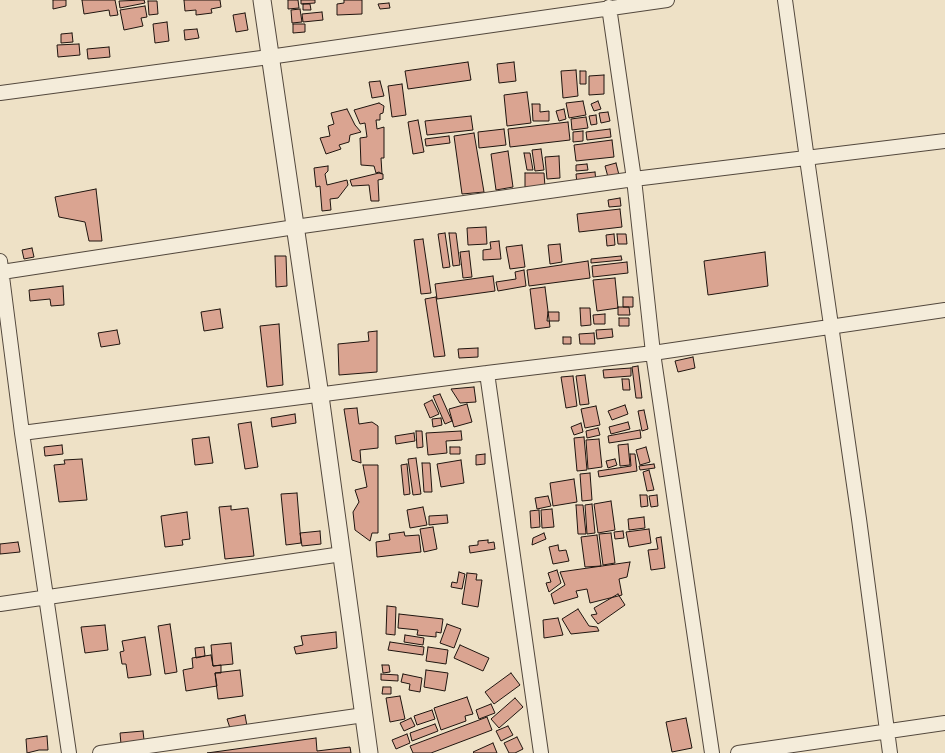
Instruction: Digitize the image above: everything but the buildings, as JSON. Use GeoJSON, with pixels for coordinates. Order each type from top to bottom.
{"type":"FeatureCollection","features":[{"type":"Feature","properties":{"kind":"street"},"geometry":{"type":"LineString","coordinates":[[262,0],[269,57],[320,396],[369,753]]}},
{"type":"Feature","properties":{"kind":"street"},"geometry":{"type":"LineString","coordinates":[[0,93],[269,57],[609,7],[667,0]]}},
{"type":"Feature","properties":{"kind":"street"},"geometry":{"type":"LineString","coordinates":[[785,0],[859,519],[890,753]]}},
{"type":"Feature","properties":{"kind":"street"},"geometry":{"type":"LineString","coordinates":[[609,7],[634,179],[653,354],[712,753]]}},
{"type":"Feature","properties":{"kind":"street"},"geometry":{"type":"LineString","coordinates":[[69,753],[22,433],[1,267],[634,179],[945,142]]}},
{"type":"Feature","properties":{"kind":"street"},"geometry":{"type":"LineString","coordinates":[[22,433],[320,396],[487,373],[653,354],[945,310]]}},
{"type":"Feature","properties":{"kind":"street"},"geometry":{"type":"LineString","coordinates":[[487,373],[541,753]]}},
{"type":"Feature","properties":{"kind":"street"},"geometry":{"type":"LineString","coordinates":[[0,604],[342,554]]}},
{"type":"Feature","properties":{"kind":"street"},"geometry":{"type":"LineString","coordinates":[[100,753],[364,714]]}},
{"type":"Feature","properties":{"kind":"street"},"geometry":{"type":"LineString","coordinates":[[738,753],[945,723]]}}]}
